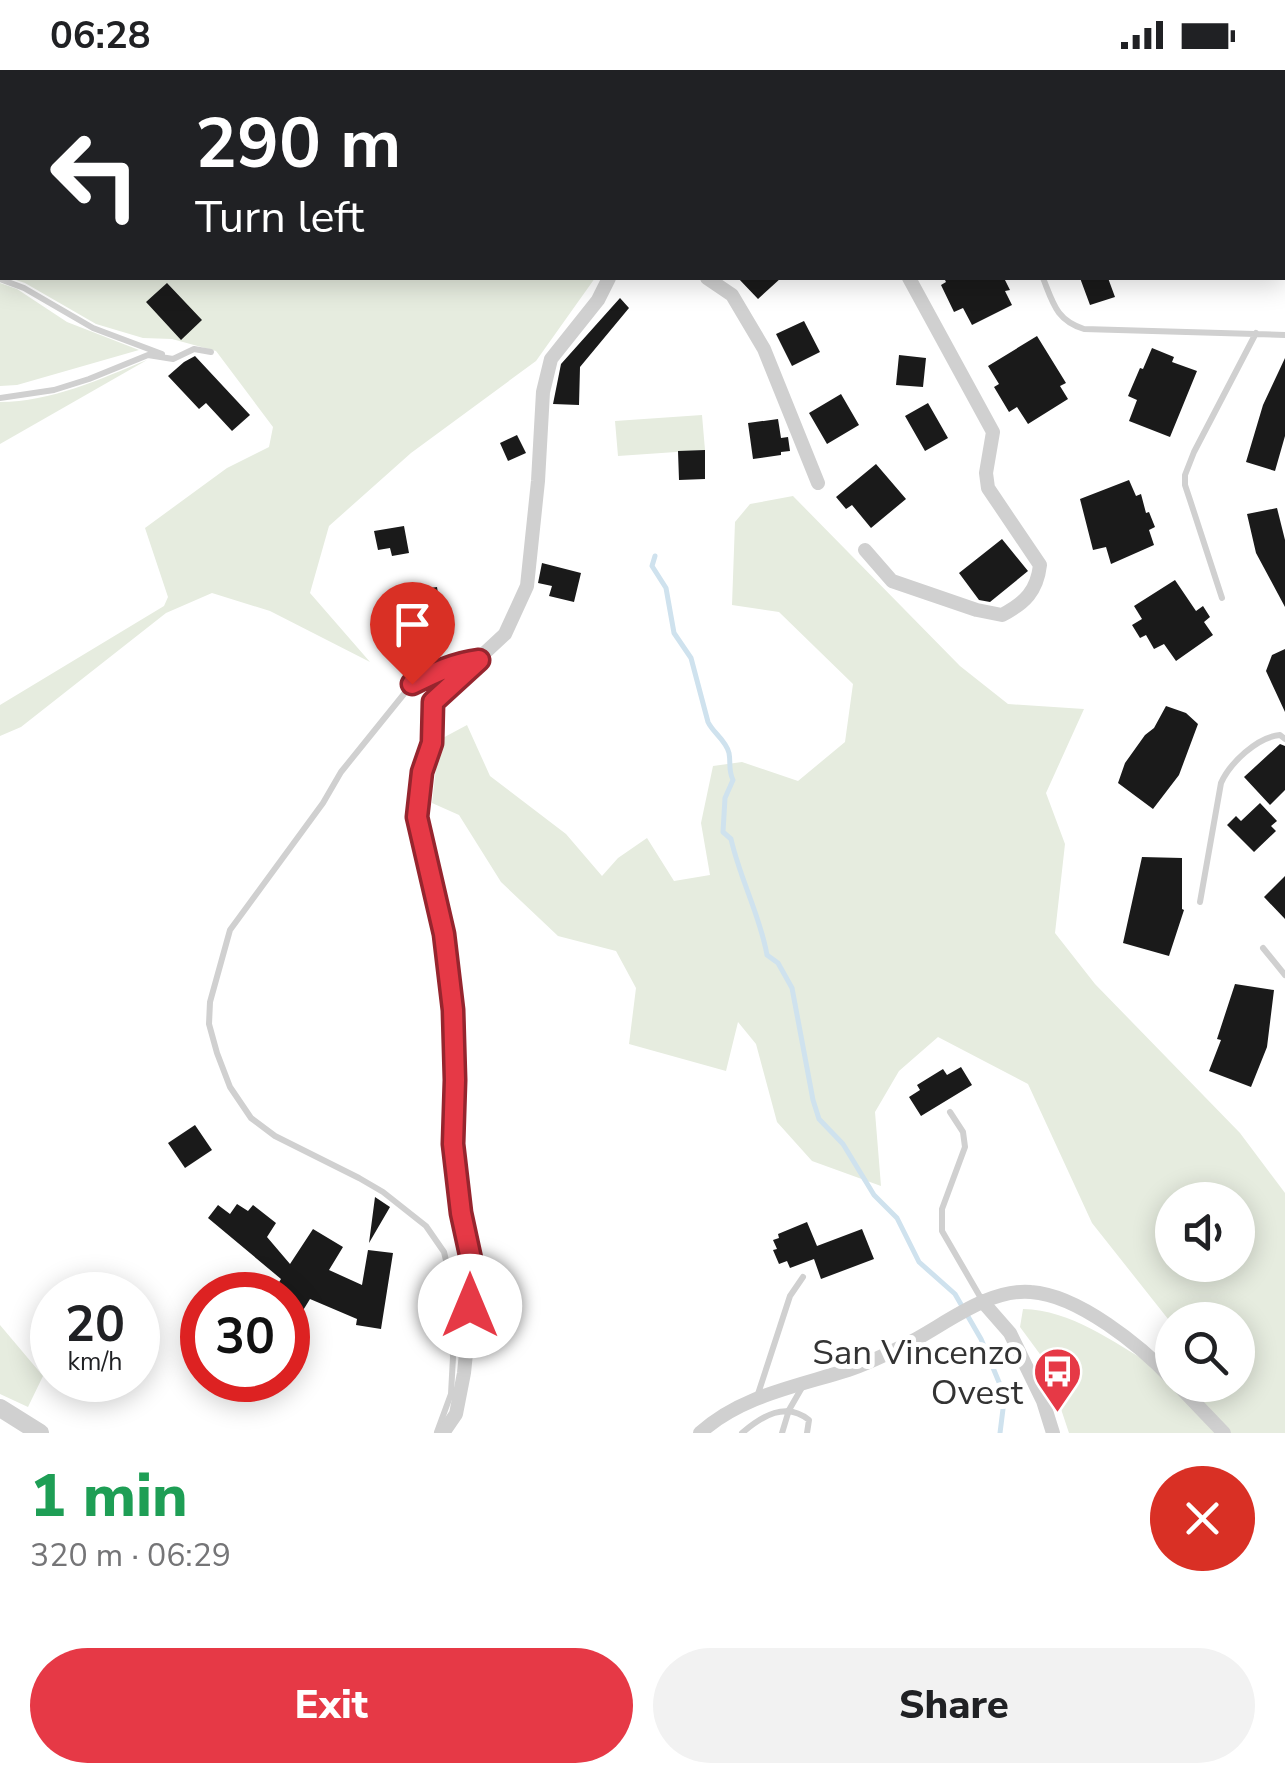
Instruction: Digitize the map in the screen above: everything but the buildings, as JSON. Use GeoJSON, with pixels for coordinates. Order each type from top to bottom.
{"type":"FeatureCollection","features":[{"type":"Feature","properties":{"kind":"street"},"geometry":{"type":"LineString","coordinates":[[440,1433],[456,1414],[474,1273],[461,1213],[453,1144],[453,1010],[444,934],[417,817],[422,772],[432,743],[433,702],[505,634],[528,586],[543,392],[551,359],[598,300],[608,280]]}},
{"type":"Feature","properties":{"kind":"street"},"geometry":{"type":"LineString","coordinates":[[710,280],[732,294],[764,349],[818,483]]}},
{"type":"Feature","properties":{"kind":"street"},"geometry":{"type":"LineString","coordinates":[[865,550],[892,581],[990,612],[1002,614],[1016,608],[1030,596],[1038,581],[1040,565],[988,488],[986,473],[993,432],[910,280]]}},
{"type":"Feature","properties":{"kind":"street"},"geometry":{"type":"LineString","coordinates":[[700,1433],[756,1398],[851,1369],[905,1346],[970,1307],[1030,1292],[1064,1300],[1120,1332],[1155,1361]]}},
{"type":"Feature","properties":{"kind":"street"},"geometry":{"type":"LineString","coordinates":[[970,1307],[1010,1333],[1043,1401],[1052,1433]]}},
{"type":"Feature","properties":{"kind":"street"},"geometry":{"type":"LineString","coordinates":[[1194,1402],[1224,1433]]}},
{"type":"Feature","properties":{"kind":"street"},"geometry":{"type":"LineString","coordinates":[[0,1408],[40,1433]]}},
{"type":"Feature","properties":{"kind":"lane"},"geometry":{"type":"LineString","coordinates":[[3,280],[24,288],[92,328],[173,359]]}},
{"type":"Feature","properties":{"kind":"lane"},"geometry":{"type":"LineString","coordinates":[[1044,280],[1058,314],[1084,329],[1285,335]]}},
{"type":"Feature","properties":{"kind":"lane"},"geometry":{"type":"LineString","coordinates":[[1222,598],[1185,476],[1256,333]]}},
{"type":"Feature","properties":{"kind":"lane"},"geometry":{"type":"LineString","coordinates":[[0,398],[54,390],[148,355],[173,359],[194,349],[210,352]]}},
{"type":"Feature","properties":{"kind":"lane"},"geometry":{"type":"LineString","coordinates":[[440,1433],[451,1394],[454,1357],[444,1252],[426,1226],[383,1192],[275,1136],[252,1118],[230,1088],[216,1053],[209,1024],[210,1002],[230,930],[341,772],[412,684],[442,669],[479,660]]}},
{"type":"Feature","properties":{"kind":"lane"},"geometry":{"type":"LineString","coordinates":[[1200,902],[1226,771],[1270,736],[1285,738]]}},
{"type":"Feature","properties":{"kind":"lane"},"geometry":{"type":"LineString","coordinates":[[1263,948],[1285,975]]}},
{"type":"Feature","properties":{"kind":"lane"},"geometry":{"type":"LineString","coordinates":[[950,1112],[964,1132],[965,1147],[942,1209],[942,1231],[970,1307]]}},
{"type":"Feature","properties":{"kind":"lane"},"geometry":{"type":"LineString","coordinates":[[756,1398],[790,1296],[802,1277]]}},
{"type":"Feature","properties":{"kind":"lane"},"geometry":{"type":"LineString","coordinates":[[782,1433],[789,1410],[806,1382]]}},
{"type":"Feature","properties":{"kind":"lane"},"geometry":{"type":"LineString","coordinates":[[742,1433],[757,1420],[789,1410],[810,1420],[807,1433]]}},
{"type":"Feature","properties":{"kind":"shaded area"},"geometry":{"type":"Polygon","coordinates":[[[16,280],[594,280],[536,361],[411,453],[329,526],[310,593],[370,662],[270,611],[212,593],[166,613],[21,727],[0,736],[0,705],[164,606],[168,597],[145,528],[227,468],[269,447],[273,427],[216,351],[172,339],[143,338],[96,324],[16,280]]]}},
{"type":"Feature","properties":{"kind":"shaded area"},"geometry":{"type":"Polygon","coordinates":[[[0,283],[17,289],[67,322],[139,350],[17,385],[0,386],[0,283]]]}},
{"type":"Feature","properties":{"kind":"shaded area"},"geometry":{"type":"Polygon","coordinates":[[[147,360],[0,444],[0,402],[57,394],[147,360]]]}},
{"type":"Feature","properties":{"kind":"shaded area"},"geometry":{"type":"Polygon","coordinates":[[[702,415],[705,450],[618,456],[615,421],[702,415]]]}},
{"type":"Feature","properties":{"kind":"shaded area"},"geometry":{"type":"Polygon","coordinates":[[[793,496],[960,666],[1008,704],[1084,709],[1046,793],[1065,844],[1055,933],[1095,984],[1240,1133],[1285,1193],[1285,1433],[1069,1433],[1045,1361],[1020,1327],[1023,1309],[1075,1321],[1153,1365],[1155,1402],[1255,1402],[1255,1302],[1155,1303],[1092,1223],[1028,1084],[938,1037],[899,1071],[875,1112],[881,1186],[812,1161],[777,1122],[756,1044],[738,1022],[726,1071],[629,1044],[636,988],[616,951],[558,936],[501,882],[459,815],[432,803],[439,740],[467,725],[490,776],[566,834],[602,876],[618,858],[647,838],[674,881],[710,875],[701,823],[713,766],[742,762],[798,781],[845,742],[853,684],[779,612],[732,605],[735,522],[750,504],[793,496]]]}},
{"type":"Feature","properties":{"kind":"shaded area"},"geometry":{"type":"Polygon","coordinates":[[[0,1325],[30,1361],[30,1402],[28,1407],[0,1394],[0,1325]]]}},
{"type":"Feature","properties":{"kind":"waterway"},"geometry":{"type":"LineString","coordinates":[[655,556],[652,566],[666,588],[674,633],[691,658],[708,722],[729,753],[733,780],[725,798],[723,832],[731,839],[767,955],[778,963],[792,988],[819,1119],[843,1144],[874,1195],[897,1218],[919,1262],[955,1294],[981,1339],[1004,1401],[1000,1433]]}},
{"type":"Feature","properties":{"kind":"place","name":"San Vincenzo Ovest"},"geometry":{"type":"Point","coordinates":[1058,1414]}},
{"type":"Feature","properties":{"kind":"route"},"geometry":{"type":"LineString","coordinates":[[412,684],[442,669],[479,660],[433,702],[432,743],[422,772],[417,817],[444,934],[453,1010],[453,1144],[461,1213],[474,1273],[470,1306]]}}]}
